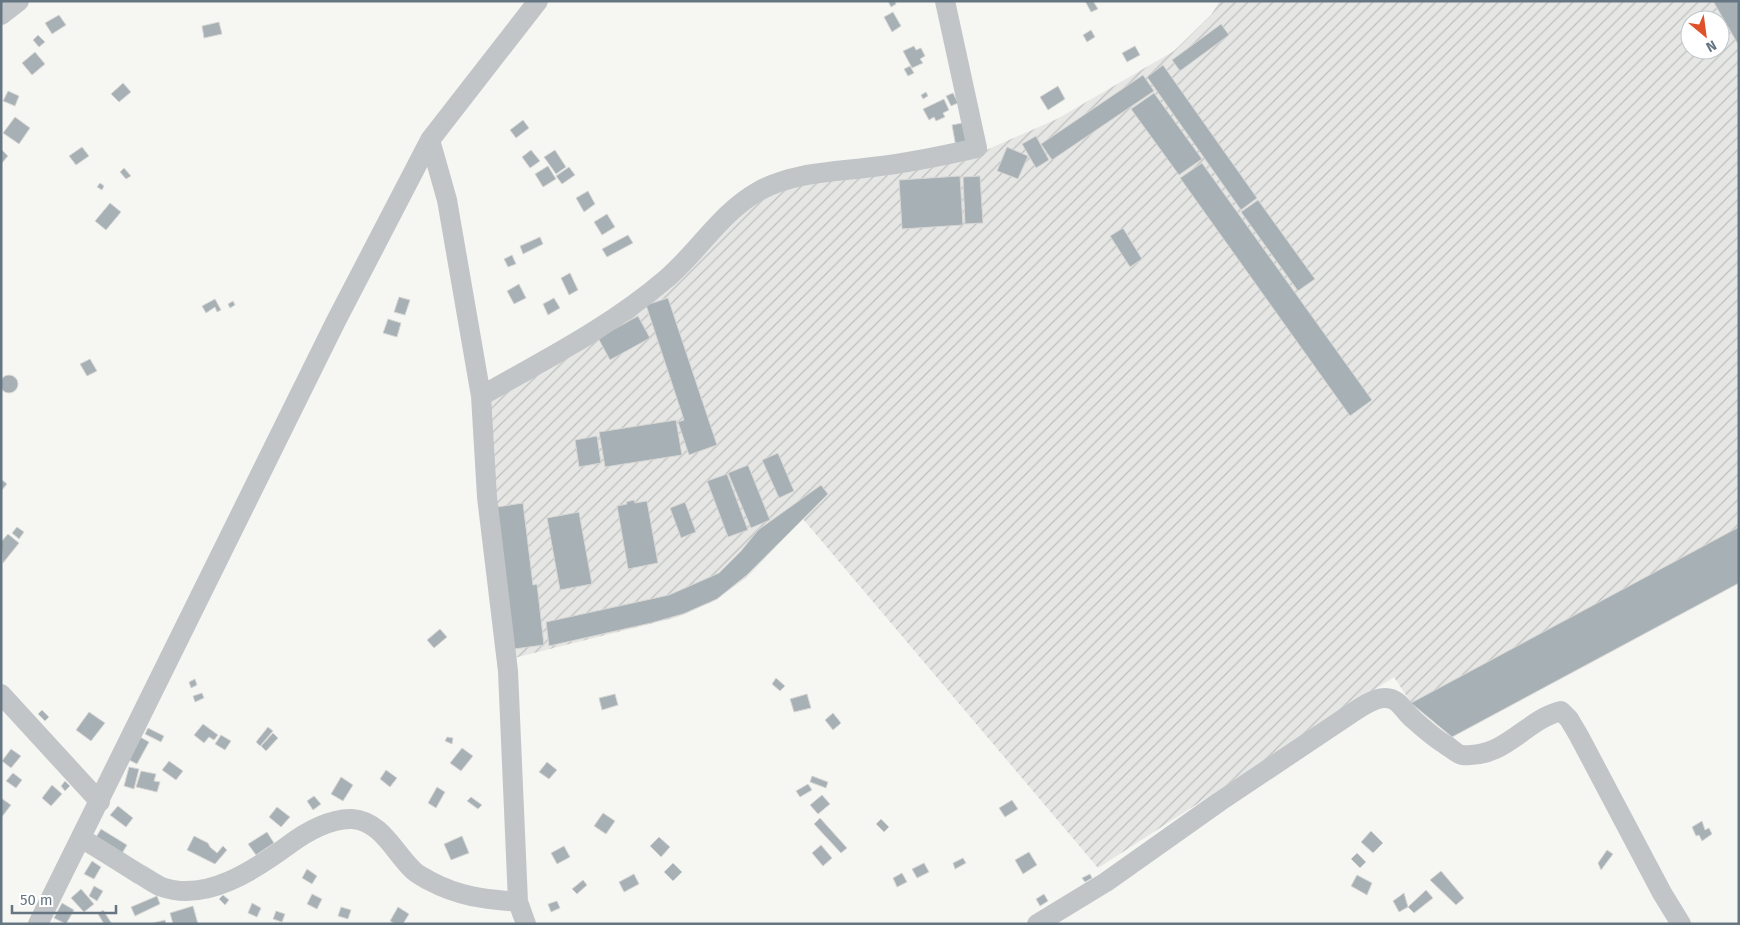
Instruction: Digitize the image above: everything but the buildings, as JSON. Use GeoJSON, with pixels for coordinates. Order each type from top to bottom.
{"type":"FeatureCollection","features":[{"type":"Feature","properties":{"kind":"street"},"geometry":{"type":"LineString","coordinates":[[1,15],[19,1]]}},
{"type":"Feature","properties":{"kind":"street"},"geometry":{"type":"LineString","coordinates":[[38,924],[100,802],[335,323],[430,140],[538,1]]}},
{"type":"Feature","properties":{"kind":"street"},"geometry":{"type":"LineString","coordinates":[[481,396],[595,331],[634,305],[668,278],[730,212],[758,191],[784,181],[816,173],[930,159],[976,148],[944,1]]}},
{"type":"Feature","properties":{"kind":"street"},"geometry":{"type":"LineString","coordinates":[[430,140],[447,200],[481,396],[487,497],[508,671],[518,902],[526,924]]}},
{"type":"Feature","properties":{"kind":"street"},"geometry":{"type":"LineString","coordinates":[[1,694],[100,802]]}},
{"type":"Feature","properties":{"kind":"street"},"geometry":{"type":"LineString","coordinates":[[1037,924],[1106,882],[1227,797],[1371,701],[1384,698],[1396,701],[1412,719],[1441,743],[1460,755],[1485,754],[1509,743],[1548,715],[1561,711],[1569,719],[1579,736],[1662,893],[1681,924]]}},
{"type":"Feature","properties":{"kind":"street"},"geometry":{"type":"LineString","coordinates":[[81,838],[162,886],[186,892],[212,887],[237,877],[269,859],[302,835],[326,823],[352,819],[371,824],[392,844],[415,872],[449,891],[479,899],[518,902]]}},
{"type":"Feature","properties":{"kind":"shaded area"},"geometry":{"type":"Polygon","coordinates":[[[1220,1],[1739,1],[1739,583],[1452,737],[1411,703],[1394,677],[1098,868],[803,519],[746,578],[714,601],[678,617],[510,659],[484,400],[718,235],[753,205],[776,192],[795,185],[977,154],[1057,119],[1174,51],[1211,15],[1220,1]]]}}]}
